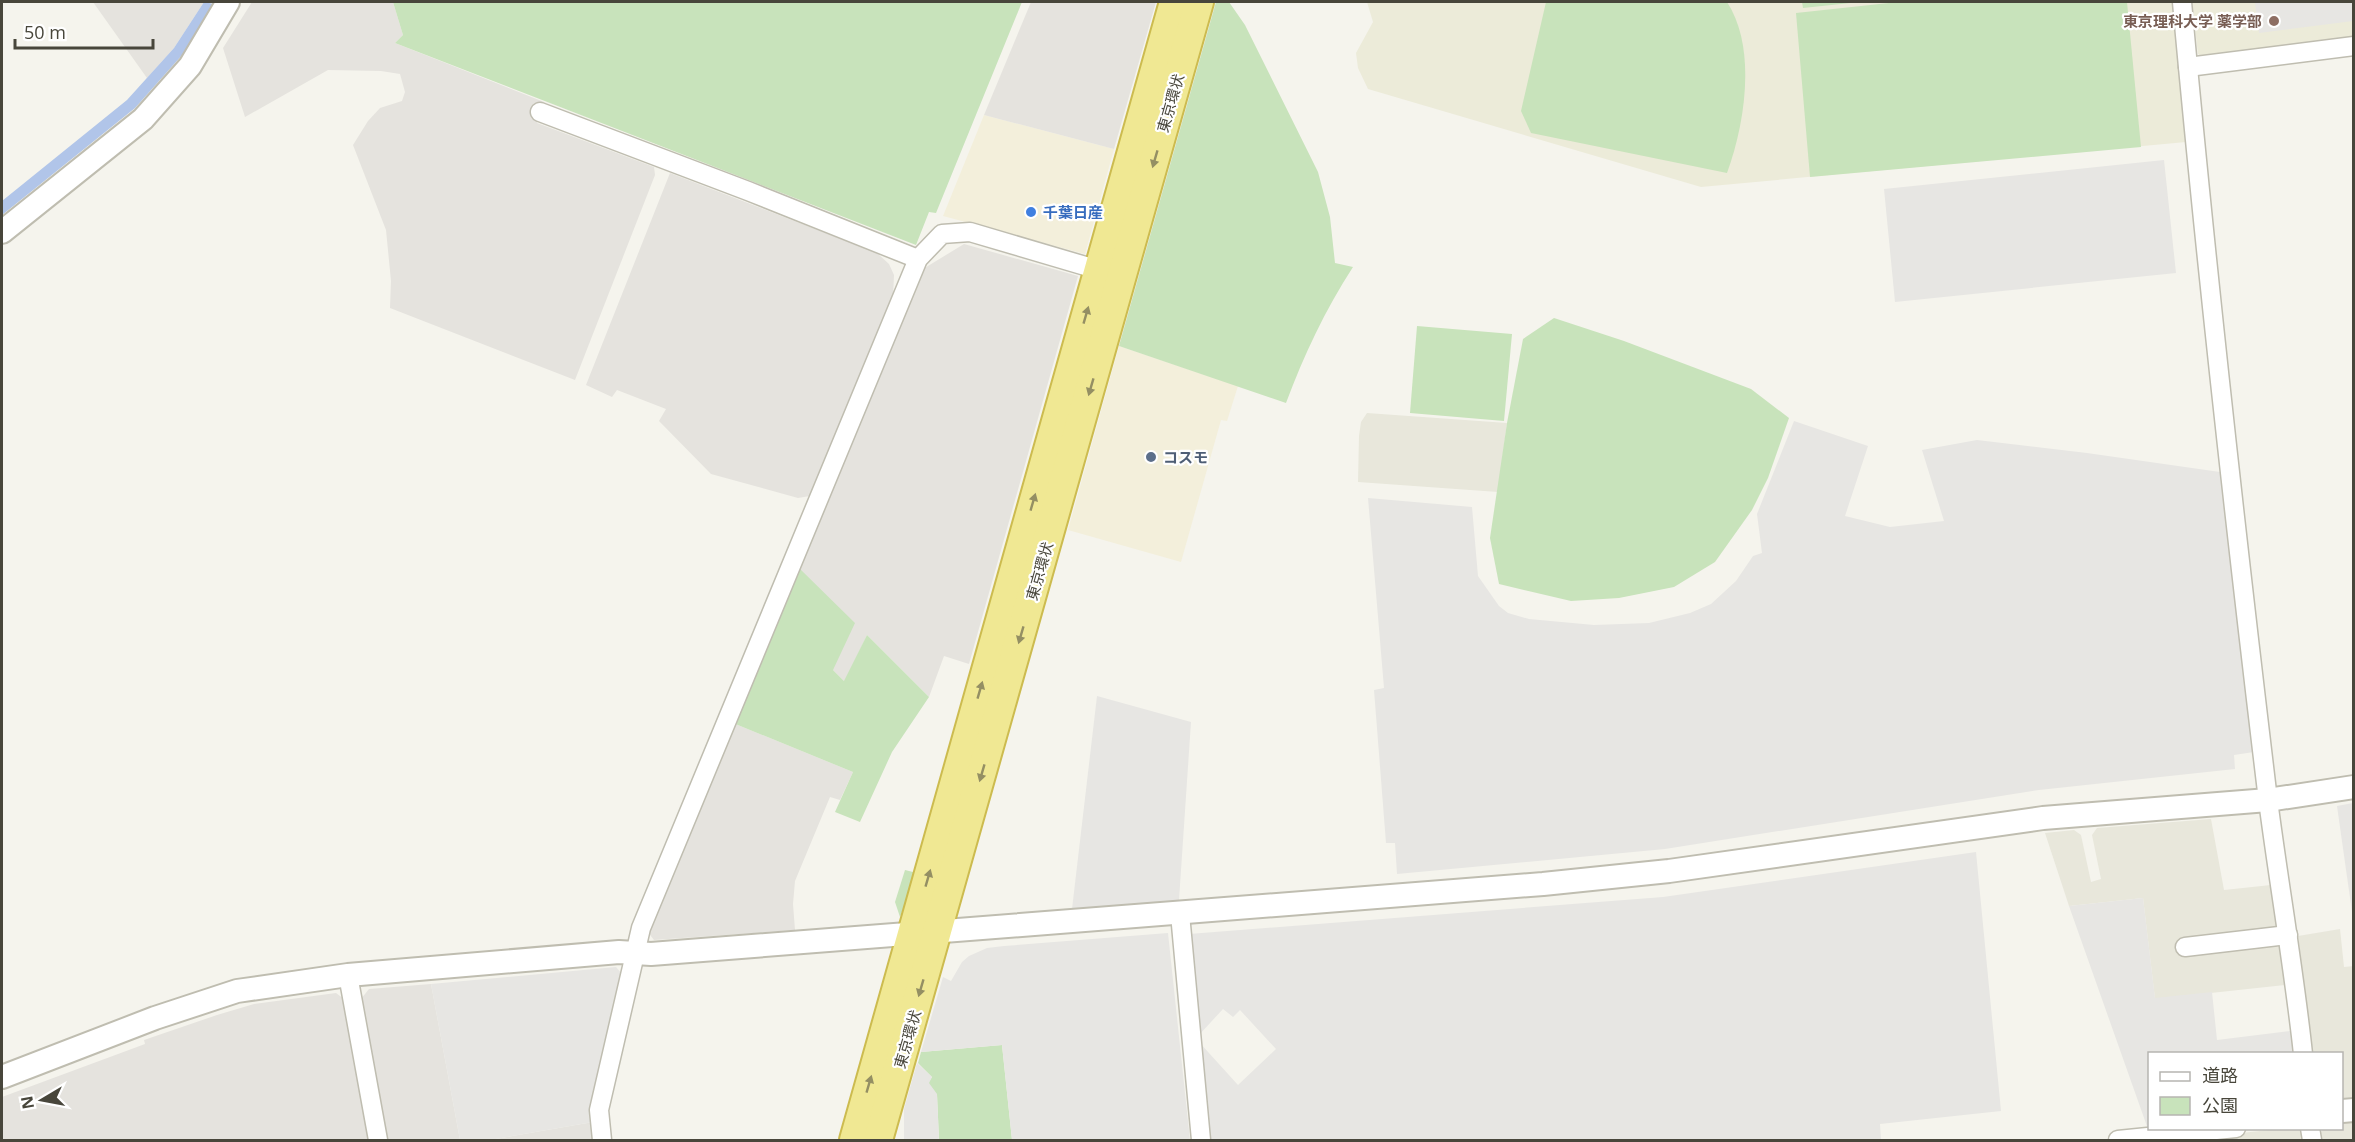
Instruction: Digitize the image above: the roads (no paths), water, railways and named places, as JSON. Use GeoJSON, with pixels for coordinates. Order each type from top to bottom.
{"type":"FeatureCollection","features":[{"type":"Feature","properties":{"kind":"highway","name":"東京環状"},"geometry":{"type":"LineString","coordinates":[[878,1140],[924,933],[1099,270],[1174,2]]}},
{"type":"Feature","properties":{"kind":"highway","name":"東京環状"},"geometry":{"type":"LineString","coordinates":[[854,1140],[924,933],[1199,2]]}},
{"type":"Feature","properties":{"kind":"street"},"geometry":{"type":"LineString","coordinates":[[2,232],[143,119],[190,66],[228,2]]}},
{"type":"Feature","properties":{"kind":"street"},"geometry":{"type":"LineString","coordinates":[[2182,2],[2211,308],[2268,800],[2303,1052]]}},
{"type":"Feature","properties":{"kind":"street"},"geometry":{"type":"LineString","coordinates":[[2188,68],[2354,46]]}},
{"type":"Feature","properties":{"kind":"street"},"geometry":{"type":"LineString","coordinates":[[540,112],[918,259]]}},
{"type":"Feature","properties":{"kind":"street"},"geometry":{"type":"LineString","coordinates":[[602,1140],[599,1110],[634,953],[642,928],[809,526],[814,506],[918,259],[942,234],[970,232],[1099,270]]}},
{"type":"Feature","properties":{"kind":"street"},"geometry":{"type":"LineString","coordinates":[[2,1077],[155,1018],[237,991],[348,975],[618,952],[651,954],[1543,884],[1669,872],[2043,818],[2268,800],[2354,787]]}},
{"type":"Feature","properties":{"kind":"street"},"geometry":{"type":"LineString","coordinates":[[1180,914],[1201,1140]]}},
{"type":"Feature","properties":{"kind":"street"},"geometry":{"type":"LineString","coordinates":[[2185,947],[2288,935]]}},
{"type":"Feature","properties":{"kind":"street"},"geometry":{"type":"LineString","coordinates":[[348,975],[378,1140]]}},
{"type":"Feature","properties":{"kind":"street"},"geometry":{"type":"LineString","coordinates":[[2118,1140],[2216,1130]]}},
{"type":"Feature","properties":{"kind":"water"},"geometry":{"type":"Polygon","coordinates":[[[204,2],[214,4],[183,54],[135,108],[2,215],[2,201],[127,100],[174,48],[204,2]]]}},
{"type":"Feature","properties":{"kind":"place","name":"東京理科大学 薬学部"},"geometry":{"type":"Point","coordinates":[2274,21]}},
{"type":"Feature","properties":{"kind":"place","name":"千葉日産"},"geometry":{"type":"Point","coordinates":[1031,212]}},
{"type":"Feature","properties":{"kind":"place","name":"コスモ"},"geometry":{"type":"Point","coordinates":[1151,457]}}]}
